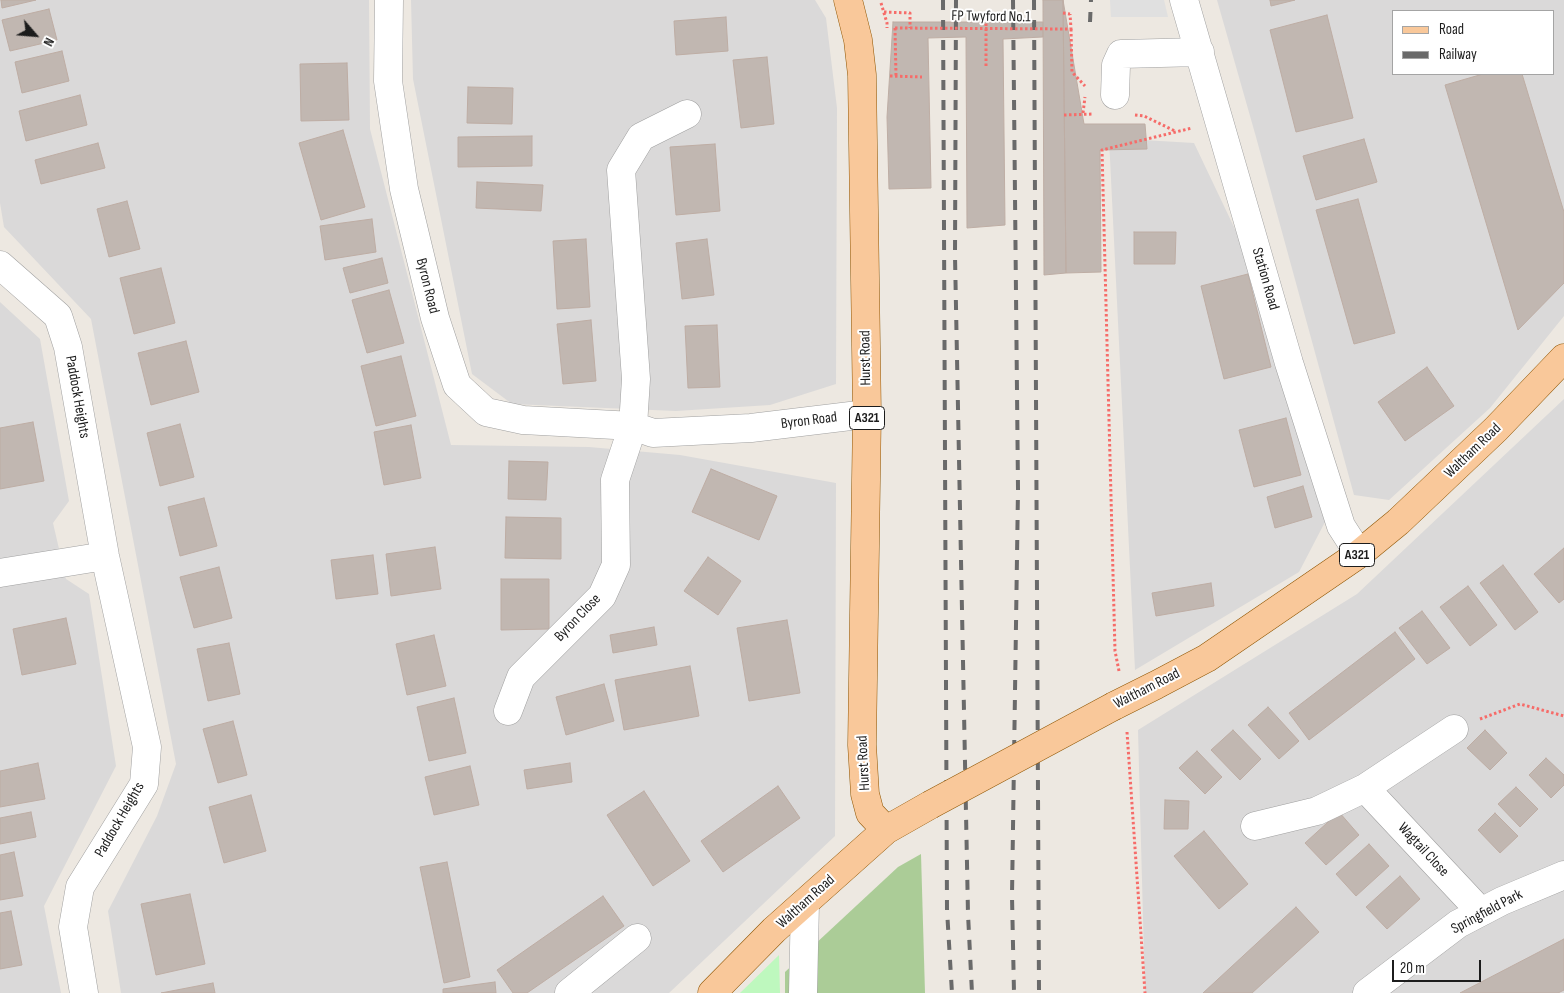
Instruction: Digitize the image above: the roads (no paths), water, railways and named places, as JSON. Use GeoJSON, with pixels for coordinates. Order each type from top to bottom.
{"type":"FeatureCollection","features":[{"type":"Feature","properties":{"kind":"main road","name":"Hurst Road"},"geometry":{"type":"LineString","coordinates":[[848,0],[858,40],[862,75],[867,414],[862,744],[865,794],[870,813],[886,830]]}},
{"type":"Feature","properties":{"kind":"main road","name":"Waltham Road"},"geometry":{"type":"LineString","coordinates":[[712,993],[774,930],[886,830],[1119,703],[1207,658],[1359,554],[1398,522],[1496,430],[1564,358]]}},
{"type":"Feature","properties":{"kind":"street","name":"Byron Road"},"geometry":{"type":"LineString","coordinates":[[389,0],[388,81],[404,189],[435,318],[457,386],[486,412],[523,420],[633,426],[653,433],[751,428],[867,414]]}},
{"type":"Feature","properties":{"kind":"street","name":"Station Road"},"geometry":{"type":"LineString","coordinates":[[1184,0],[1289,363],[1341,526],[1359,554]]}},
{"type":"Feature","properties":{"kind":"street"},"geometry":{"type":"LineString","coordinates":[[1115,95],[1116,65],[1121,54],[1200,52]]}},
{"type":"Feature","properties":{"kind":"street"},"geometry":{"type":"LineString","coordinates":[[633,426],[636,379],[621,170],[641,137],[687,114]]}},
{"type":"Feature","properties":{"kind":"street","name":"Paddock Heights"},"geometry":{"type":"LineString","coordinates":[[0,265],[58,316],[68,347],[105,556],[147,747],[144,784],[80,888],[72,927],[84,993]]}},
{"type":"Feature","properties":{"kind":"street","name":"Byron Close"},"geometry":{"type":"LineString","coordinates":[[508,711],[521,677],[602,596],[616,565],[615,480],[633,426]]}},
{"type":"Feature","properties":{"kind":"street"},"geometry":{"type":"LineString","coordinates":[[0,572],[105,556]]}},
{"type":"Feature","properties":{"kind":"street"},"geometry":{"type":"LineString","coordinates":[[1255,826],[1317,811],[1365,788],[1454,729]]}},
{"type":"Feature","properties":{"kind":"street","name":"Wagtail Close"},"geometry":{"type":"LineString","coordinates":[[1365,788],[1481,912]]}},
{"type":"Feature","properties":{"kind":"street","name":"Springfield Park"},"geometry":{"type":"LineString","coordinates":[[1366,993],[1458,924],[1502,901],[1564,875]]}},
{"type":"Feature","properties":{"kind":"street"},"geometry":{"type":"LineString","coordinates":[[803,993],[805,903]]}},
{"type":"Feature","properties":{"kind":"street"},"geometry":{"type":"LineString","coordinates":[[569,993],[637,938]]}},
{"type":"Feature","properties":{"kind":"railway"},"geometry":{"type":"LineString","coordinates":[[943,0],[947,910],[952,993]]}},
{"type":"Feature","properties":{"kind":"railway"},"geometry":{"type":"LineString","coordinates":[[956,0],[955,256],[968,914],[972,993]]}},
{"type":"Feature","properties":{"kind":"railway"},"geometry":{"type":"LineString","coordinates":[[1013,0],[1018,489],[1012,896],[1014,993]]}},
{"type":"Feature","properties":{"kind":"railway"},"geometry":{"type":"LineString","coordinates":[[1034,0],[1039,993]]}},
{"type":"Feature","properties":{"kind":"railway"},"geometry":{"type":"LineString","coordinates":[[1090,22],[1091,0]]}}]}
